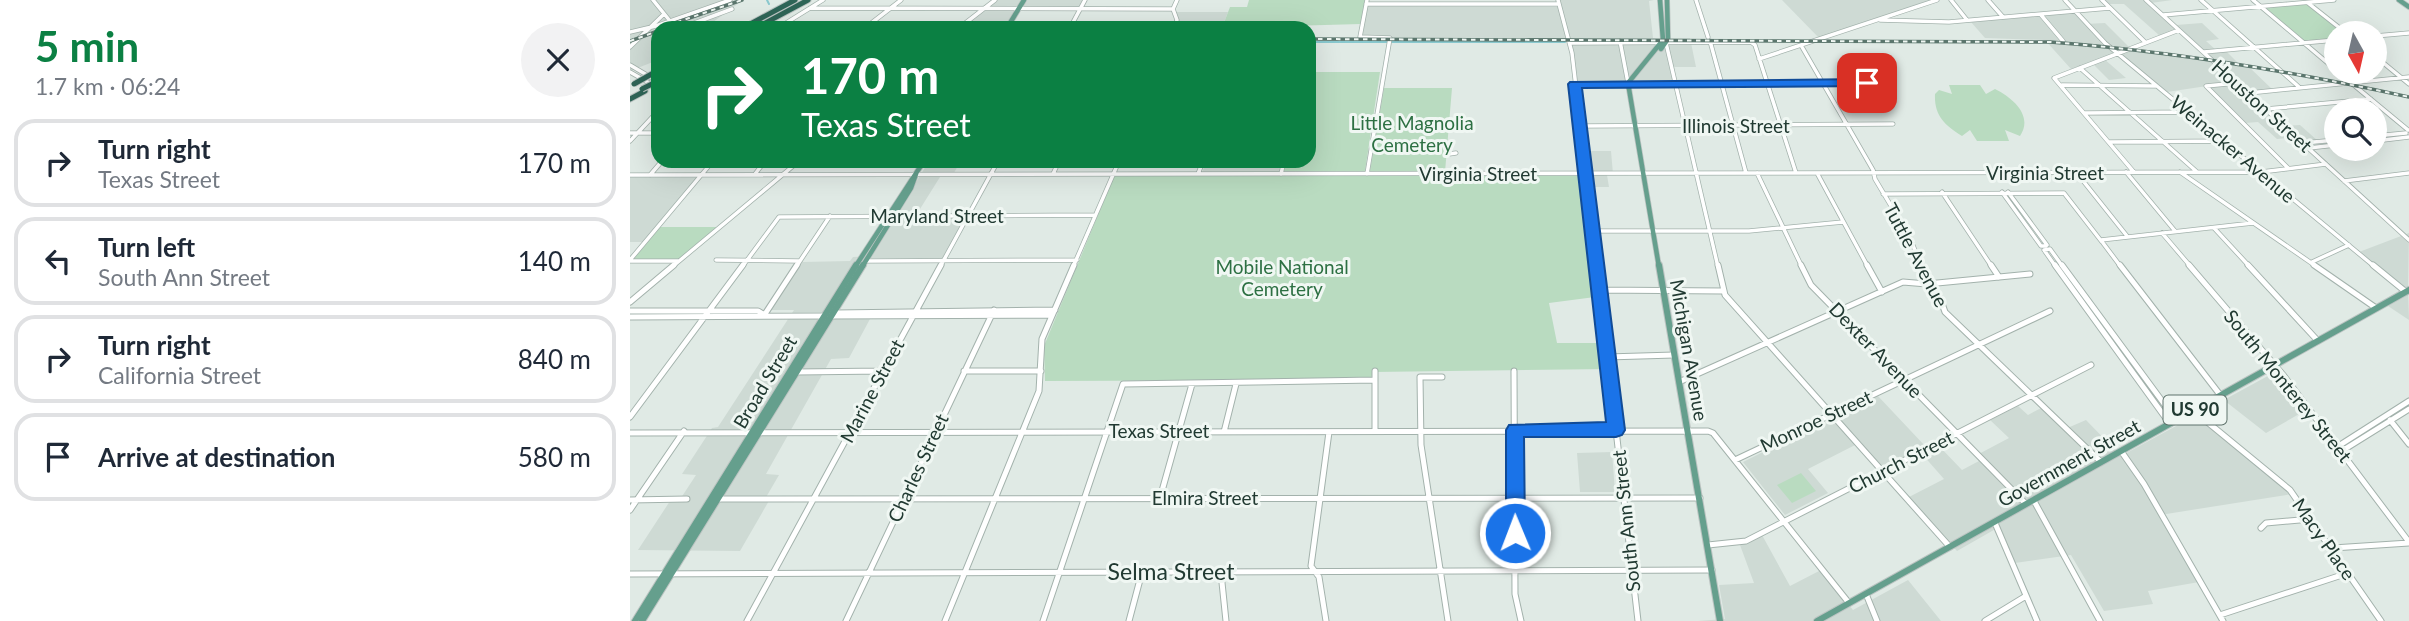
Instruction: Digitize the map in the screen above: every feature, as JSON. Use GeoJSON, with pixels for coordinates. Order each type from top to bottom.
{"type":"FeatureCollection","features":[{"type":"Feature","properties":{"kind":"highway"},"geometry":{"type":"LineString","coordinates":[[756,21],[795,0]]}},
{"type":"Feature","properties":{"kind":"highway"},"geometry":{"type":"LineString","coordinates":[[769,21],[808,0]]}},
{"type":"Feature","properties":{"kind":"highway"},"geometry":{"type":"LineString","coordinates":[[632,86],[651,76]]}},
{"type":"Feature","properties":{"kind":"highway"},"geometry":{"type":"LineString","coordinates":[[630,98],[651,87]]}},
{"type":"Feature","properties":{"kind":"main road"},"geometry":{"type":"LineString","coordinates":[[1011,21],[1024,0]]}},
{"type":"Feature","properties":{"kind":"main road"},"geometry":{"type":"LineString","coordinates":[[1660,0],[1665,42]]}},
{"type":"Feature","properties":{"kind":"main road"},"geometry":{"type":"LineString","coordinates":[[1628,83],[1665,42],[1667,0]]}},
{"type":"Feature","properties":{"kind":"main road"},"geometry":{"type":"LineString","coordinates":[[2399,0],[2409,7]]}},
{"type":"Feature","properties":{"kind":"main road"},"geometry":{"type":"LineString","coordinates":[[1628,83],[1634,73],[1665,42]]}},
{"type":"Feature","properties":{"kind":"main road","name":"Michigan Avenue"},"geometry":{"type":"LineString","coordinates":[[1628,83],[1720,621]]}},
{"type":"Feature","properties":{"kind":"main road","name":"Broad Street"},"geometry":{"type":"LineString","coordinates":[[756,432],[788,372],[909,180],[920,168]]}},
{"type":"Feature","properties":{"kind":"main road"},"geometry":{"type":"LineString","coordinates":[[635,621],[797,372],[894,216],[916,179],[916,174]]}},
{"type":"Feature","properties":{"kind":"main road","name":"Government Street"},"geometry":{"type":"LineString","coordinates":[[1817,621],[2407,291]]}},
{"type":"Feature","properties":{"kind":"main road"},"geometry":{"type":"LineString","coordinates":[[642,621],[667,574]]}},
{"type":"Feature","properties":{"kind":"street"},"geometry":{"type":"LineString","coordinates":[[653,0],[670,21],[730,0]]}},
{"type":"Feature","properties":{"kind":"street"},"geometry":{"type":"LineString","coordinates":[[789,21],[823,0]]}},
{"type":"Feature","properties":{"kind":"street"},"geometry":{"type":"LineString","coordinates":[[874,21],[901,0]]}},
{"type":"Feature","properties":{"kind":"street"},"geometry":{"type":"LineString","coordinates":[[969,21],[995,0]]}},
{"type":"Feature","properties":{"kind":"street"},"geometry":{"type":"LineString","coordinates":[[1074,21],[1085,0]]}},
{"type":"Feature","properties":{"kind":"street"},"geometry":{"type":"LineString","coordinates":[[1177,0],[1174,9],[1177,21]]}},
{"type":"Feature","properties":{"kind":"street"},"geometry":{"type":"LineString","coordinates":[[1696,0],[1746,173]]}},
{"type":"Feature","properties":{"kind":"street"},"geometry":{"type":"LineString","coordinates":[[1759,59],[1802,47],[1937,0]]}},
{"type":"Feature","properties":{"kind":"street"},"geometry":{"type":"LineString","coordinates":[[1951,0],[1968,20]]}},
{"type":"Feature","properties":{"kind":"street"},"geometry":{"type":"LineString","coordinates":[[1988,0],[2003,17]]}},
{"type":"Feature","properties":{"kind":"street","name":"Weinacker Avenue"},"geometry":{"type":"LineString","coordinates":[[2065,0],[2118,53],[2407,291]]}},
{"type":"Feature","properties":{"kind":"street"},"geometry":{"type":"LineString","coordinates":[[2102,0],[2145,43]]}},
{"type":"Feature","properties":{"kind":"street","name":"Houston Street"},"geometry":{"type":"LineString","coordinates":[[2146,0],[2409,240]]}},
{"type":"Feature","properties":{"kind":"street"},"geometry":{"type":"LineString","coordinates":[[2201,0],[2300,88]]}},
{"type":"Feature","properties":{"kind":"street"},"geometry":{"type":"LineString","coordinates":[[2253,0],[2324,60]]}},
{"type":"Feature","properties":{"kind":"street"},"geometry":{"type":"LineString","coordinates":[[2162,15],[2334,0]]}},
{"type":"Feature","properties":{"kind":"street"},"geometry":{"type":"LineString","coordinates":[[2306,1],[2331,21]]}},
{"type":"Feature","properties":{"kind":"street"},"geometry":{"type":"LineString","coordinates":[[1367,174],[1390,38],[1360,37],[1366,2],[1558,2]]}},
{"type":"Feature","properties":{"kind":"street","name":"South Ann Street"},"geometry":{"type":"LineString","coordinates":[[1558,2],[1570,43],[1638,621]]}},
{"type":"Feature","properties":{"kind":"street"},"geometry":{"type":"LineString","coordinates":[[810,8],[1174,9]]}},
{"type":"Feature","properties":{"kind":"street"},"geometry":{"type":"LineString","coordinates":[[1880,20],[1968,20],[2110,8]]}},
{"type":"Feature","properties":{"kind":"street"},"geometry":{"type":"LineString","coordinates":[[697,21],[732,9]]}},
{"type":"Feature","properties":{"kind":"street"},"geometry":{"type":"LineString","coordinates":[[656,21],[664,14]]}},
{"type":"Feature","properties":{"kind":"street"},"geometry":{"type":"LineString","coordinates":[[2041,14],[2063,41]]}},
{"type":"Feature","properties":{"kind":"street"},"geometry":{"type":"LineString","coordinates":[[630,32],[649,28]]}},
{"type":"Feature","properties":{"kind":"street"},"geometry":{"type":"LineString","coordinates":[[630,47],[649,28]]}},
{"type":"Feature","properties":{"kind":"street"},"geometry":{"type":"LineString","coordinates":[[2134,172],[2054,78],[2179,30]]}},
{"type":"Feature","properties":{"kind":"street"},"geometry":{"type":"LineString","coordinates":[[2387,35],[2409,33]]}},
{"type":"Feature","properties":{"kind":"street"},"geometry":{"type":"LineString","coordinates":[[1570,43],[1709,39],[1753,43],[1796,173]]}},
{"type":"Feature","properties":{"kind":"street"},"geometry":{"type":"LineString","coordinates":[[1620,41],[1628,83]]}},
{"type":"Feature","properties":{"kind":"street"},"geometry":{"type":"LineString","coordinates":[[2203,52],[2324,41]]}},
{"type":"Feature","properties":{"kind":"street"},"geometry":{"type":"LineString","coordinates":[[1665,42],[1723,291],[1950,547]]}},
{"type":"Feature","properties":{"kind":"street","name":"Tuttle Avenue"},"geometry":{"type":"LineString","coordinates":[[1802,47],[1909,236],[1917,258],[1933,284],[1945,312],[2034,394],[2101,462]]}},
{"type":"Feature","properties":{"kind":"street"},"geometry":{"type":"LineString","coordinates":[[630,65],[651,79]]}},
{"type":"Feature","properties":{"kind":"street"},"geometry":{"type":"LineString","coordinates":[[2387,66],[2409,84]]}},
{"type":"Feature","properties":{"kind":"street"},"geometry":{"type":"LineString","coordinates":[[2080,68],[2196,172]]}},
{"type":"Feature","properties":{"kind":"street"},"geometry":{"type":"LineString","coordinates":[[630,72],[651,81]]}},
{"type":"Feature","properties":{"kind":"street"},"geometry":{"type":"LineString","coordinates":[[1625,72],[1634,73]]}},
{"type":"Feature","properties":{"kind":"street"},"geometry":{"type":"LineString","coordinates":[[2387,80],[2409,77]]}},
{"type":"Feature","properties":{"kind":"street"},"geometry":{"type":"LineString","coordinates":[[1575,84],[1894,83]]}},
{"type":"Feature","properties":{"kind":"street"},"geometry":{"type":"LineString","coordinates":[[2237,83],[2206,86],[2288,169]]}},
{"type":"Feature","properties":{"kind":"street"},"geometry":{"type":"LineString","coordinates":[[2248,93],[2342,84]]}},
{"type":"Feature","properties":{"kind":"street"},"geometry":{"type":"LineString","coordinates":[[2353,84],[2370,98]]}},
{"type":"Feature","properties":{"kind":"street"},"geometry":{"type":"LineString","coordinates":[[2061,85],[2157,86]]}},
{"type":"Feature","properties":{"kind":"street"},"geometry":{"type":"LineString","coordinates":[[2266,109],[2324,103]]}},
{"type":"Feature","properties":{"kind":"street"},"geometry":{"type":"LineString","coordinates":[[2084,113],[2188,112]]}},
{"type":"Feature","properties":{"kind":"street"},"geometry":{"type":"LineString","coordinates":[[2387,114],[2408,133]]}},
{"type":"Feature","properties":{"kind":"street"},"geometry":{"type":"LineString","coordinates":[[630,141],[651,118]]}},
{"type":"Feature","properties":{"kind":"street","name":"Illinois Street"},"geometry":{"type":"LineString","coordinates":[[1580,127],[1893,124]]}},
{"type":"Feature","properties":{"kind":"street"},"geometry":{"type":"LineString","coordinates":[[630,133],[651,133]]}},
{"type":"Feature","properties":{"kind":"street"},"geometry":{"type":"LineString","coordinates":[[2387,137],[2408,133]]}},
{"type":"Feature","properties":{"kind":"street"},"geometry":{"type":"LineString","coordinates":[[2109,142],[2224,141]]}},
{"type":"Feature","properties":{"kind":"street"},"geometry":{"type":"LineString","coordinates":[[2303,143],[2324,142]]}},
{"type":"Feature","properties":{"kind":"street"},"geometry":{"type":"LineString","coordinates":[[2308,148],[2324,145]]}},
{"type":"Feature","properties":{"kind":"street"},"geometry":{"type":"LineString","coordinates":[[1449,154],[1456,153]]}},
{"type":"Feature","properties":{"kind":"street","name":"Virginia Street"},"geometry":{"type":"LineString","coordinates":[[630,175],[2261,172],[2326,164]]}},
{"type":"Feature","properties":{"kind":"street"},"geometry":{"type":"LineString","coordinates":[[650,175],[656,168]]}},
{"type":"Feature","properties":{"kind":"street"},"geometry":{"type":"LineString","coordinates":[[630,261],[707,168]]}},
{"type":"Feature","properties":{"kind":"street"},"geometry":{"type":"LineString","coordinates":[[754,175],[760,168]]}},
{"type":"Feature","properties":{"kind":"street"},"geometry":{"type":"LineString","coordinates":[[630,302],[790,168]]}},
{"type":"Feature","properties":{"kind":"street","name":"Marine Street"},"geometry":{"type":"LineString","coordinates":[[747,621],[994,168]]}},
{"type":"Feature","properties":{"kind":"street"},"geometry":{"type":"LineString","coordinates":[[1053,174],[1056,168]]}},
{"type":"Feature","properties":{"kind":"street"},"geometry":{"type":"LineString","coordinates":[[945,621],[1038,391],[1041,371],[1040,346],[1116,168]]}},
{"type":"Feature","properties":{"kind":"street"},"geometry":{"type":"LineString","coordinates":[[1198,174],[1200,168]]}},
{"type":"Feature","properties":{"kind":"street"},"geometry":{"type":"LineString","coordinates":[[1281,174],[1282,168]]}},
{"type":"Feature","properties":{"kind":"street"},"geometry":{"type":"LineString","coordinates":[[2076,172],[2128,237]]}},
{"type":"Feature","properties":{"kind":"street"},"geometry":{"type":"LineString","coordinates":[[2126,172],[2176,232]]}},
{"type":"Feature","properties":{"kind":"street"},"geometry":{"type":"LineString","coordinates":[[2180,172],[2377,308]]}},
{"type":"Feature","properties":{"kind":"street","name":"Dexter Avenue"},"geometry":{"type":"LineString","coordinates":[[1757,173],[1811,285],[2030,503],[2099,621]]}},
{"type":"Feature","properties":{"kind":"street"},"geometry":{"type":"LineString","coordinates":[[1817,173],[1882,292]]}},
{"type":"Feature","properties":{"kind":"street"},"geometry":{"type":"LineString","coordinates":[[2344,181],[2409,173]]}},
{"type":"Feature","properties":{"kind":"street"},"geometry":{"type":"LineString","coordinates":[[1942,192],[1999,277]]}},
{"type":"Feature","properties":{"kind":"street"},"geometry":{"type":"LineString","coordinates":[[2001,192],[2041,246],[2046,246],[2008,192]]}},
{"type":"Feature","properties":{"kind":"street"},"geometry":{"type":"LineString","coordinates":[[1883,194],[2064,193],[2221,396]]}},
{"type":"Feature","properties":{"kind":"street","name":"Maryland Street"},"geometry":{"type":"LineString","coordinates":[[744,261],[779,217],[1095,215]]}},
{"type":"Feature","properties":{"kind":"street"},"geometry":{"type":"LineString","coordinates":[[764,314],[831,216]]}},
{"type":"Feature","properties":{"kind":"street"},"geometry":{"type":"LineString","coordinates":[[1593,231],[1709,232],[1843,222]]}},
{"type":"Feature","properties":{"kind":"street"},"geometry":{"type":"LineString","coordinates":[[2102,242],[2254,223]]}},
{"type":"Feature","properties":{"kind":"street"},"geometry":{"type":"LineString","coordinates":[[2214,228],[2318,341]]}},
{"type":"Feature","properties":{"kind":"street","name":"South Monterey Street"},"geometry":{"type":"LineString","coordinates":[[2162,233],[2274,365],[2340,448],[2409,542]]}},
{"type":"Feature","properties":{"kind":"street"},"geometry":{"type":"LineString","coordinates":[[2312,263],[2349,245]]}},
{"type":"Feature","properties":{"kind":"street"},"geometry":{"type":"LineString","coordinates":[[2044,249],[2050,249],[2173,422],[2044,249]]}},
{"type":"Feature","properties":{"kind":"street"},"geometry":{"type":"LineString","coordinates":[[716,260],[800,261]]}},
{"type":"Feature","properties":{"kind":"street"},"geometry":{"type":"LineString","coordinates":[[858,261],[1077,260]]}},
{"type":"Feature","properties":{"kind":"street"},"geometry":{"type":"LineString","coordinates":[[630,261],[678,261]]}},
{"type":"Feature","properties":{"kind":"street"},"geometry":{"type":"LineString","coordinates":[[630,417],[744,261]]}},
{"type":"Feature","properties":{"kind":"street"},"geometry":{"type":"LineString","coordinates":[[1678,382],[1903,282],[1933,284],[2031,274]]}},
{"type":"Feature","properties":{"kind":"street"},"geometry":{"type":"LineString","coordinates":[[1600,290],[1723,291]]}},
{"type":"Feature","properties":{"kind":"street"},"geometry":{"type":"LineString","coordinates":[[630,314],[758,311],[764,314]]}},
{"type":"Feature","properties":{"kind":"street","name":"Monroe Street"},"geometry":{"type":"LineString","coordinates":[[1735,460],[2050,311]]}},
{"type":"Feature","properties":{"kind":"street","name":"Charles Street"},"geometry":{"type":"LineString","coordinates":[[846,621],[992,313]]}},
{"type":"Feature","properties":{"kind":"street"},"geometry":{"type":"LineString","coordinates":[[642,314],[704,317],[764,314],[1054,313]]}},
{"type":"Feature","properties":{"kind":"street"},"geometry":{"type":"LineString","coordinates":[[804,347],[812,347]]}},
{"type":"Feature","properties":{"kind":"street"},"geometry":{"type":"LineString","coordinates":[[1607,357],[1674,355]]}},
{"type":"Feature","properties":{"kind":"street","name":"Church Street"},"geometry":{"type":"LineString","coordinates":[[1708,545],[1746,541],[2091,365]]}},
{"type":"Feature","properties":{"kind":"street"},"geometry":{"type":"LineString","coordinates":[[788,372],[884,371]]}},
{"type":"Feature","properties":{"kind":"street"},"geometry":{"type":"LineString","coordinates":[[964,371],[1041,371]]}},
{"type":"Feature","properties":{"kind":"street"},"geometry":{"type":"LineString","coordinates":[[1514,371],[1515,594],[1521,621]]}},
{"type":"Feature","properties":{"kind":"street"},"geometry":{"type":"LineString","coordinates":[[1375,372],[1375,431]]}},
{"type":"Feature","properties":{"kind":"street"},"geometry":{"type":"LineString","coordinates":[[1442,377],[1420,377],[1429,497],[1448,621]]}},
{"type":"Feature","properties":{"kind":"street"},"geometry":{"type":"LineString","coordinates":[[1044,621],[1123,384],[1375,380]]}},
{"type":"Feature","properties":{"kind":"street"},"geometry":{"type":"LineString","coordinates":[[1160,498],[1192,384]]}},
{"type":"Feature","properties":{"kind":"street"},"geometry":{"type":"LineString","coordinates":[[1224,432],[1236,384]]}},
{"type":"Feature","properties":{"kind":"street"},"geometry":{"type":"LineString","coordinates":[[2409,401],[2340,444],[2340,448],[2345,449],[2409,409]]}},
{"type":"Feature","properties":{"kind":"street","name":"Macy Place"},"geometry":{"type":"LineString","coordinates":[[2194,411],[2290,490],[2381,621]]}},
{"type":"Feature","properties":{"kind":"street"},"geometry":{"type":"LineString","coordinates":[[2385,416],[2409,444]]}},
{"type":"Feature","properties":{"kind":"street","name":"Texas Street"},"geometry":{"type":"LineString","coordinates":[[630,433],[1515,430],[1687,430],[1713,433],[1849,603]]}},
{"type":"Feature","properties":{"kind":"street"},"geometry":{"type":"LineString","coordinates":[[630,510],[634,499],[684,431]]}},
{"type":"Feature","properties":{"kind":"street"},"geometry":{"type":"LineString","coordinates":[[1326,621],[1319,577],[1311,566],[1329,432]]}},
{"type":"Feature","properties":{"kind":"street"},"geometry":{"type":"LineString","coordinates":[[2120,451],[2144,484],[2222,618],[2348,573]]}},
{"type":"Feature","properties":{"kind":"street","name":"Elmira Street"},"geometry":{"type":"LineString","coordinates":[[714,499],[1700,498]]}},
{"type":"Feature","properties":{"kind":"street"},"geometry":{"type":"LineString","coordinates":[[634,499],[687,499]]}},
{"type":"Feature","properties":{"kind":"street"},"geometry":{"type":"LineString","coordinates":[[2261,528],[2266,523],[2311,519]]}},
{"type":"Feature","properties":{"kind":"street"},"geometry":{"type":"LineString","coordinates":[[1995,523],[2037,621]]}},
{"type":"Feature","properties":{"kind":"street"},"geometry":{"type":"LineString","coordinates":[[2332,548],[2409,542]]}},
{"type":"Feature","properties":{"kind":"street","name":"Selma Street"},"geometry":{"type":"LineString","coordinates":[[630,574],[1515,573],[1712,570]]}},
{"type":"Feature","properties":{"kind":"street"},"geometry":{"type":"LineString","coordinates":[[1129,621],[1142,572]]}},
{"type":"Feature","properties":{"kind":"street"},"geometry":{"type":"LineString","coordinates":[[1221,572],[1226,621]]}},
{"type":"Feature","properties":{"kind":"street"},"geometry":{"type":"LineString","coordinates":[[1866,594],[1877,621]]}},
{"type":"Feature","properties":{"kind":"street"},"geometry":{"type":"LineString","coordinates":[[1985,621],[2026,596]]}},
{"type":"Feature","properties":{"kind":"shaded area"},"geometry":{"type":"Polygon","coordinates":[[[630,0],[743,0],[714,21],[651,21],[651,63],[630,71],[630,0]]]}},
{"type":"Feature","properties":{"kind":"shaded area"},"geometry":{"type":"Polygon","coordinates":[[[993,0],[1085,0],[1081,9],[1022,8],[1014,21],[968,21],[993,0]]]}},
{"type":"Feature","properties":{"kind":"shaded area"},"geometry":{"type":"Polygon","coordinates":[[[1558,0],[1654,0],[1649,1],[1653,38],[1690,38],[1696,67],[1674,67],[1677,84],[1578,85],[1571,39],[1362,38],[1367,6],[1559,7],[1558,0]]]}},
{"type":"Feature","properties":{"kind":"shaded area"},"geometry":{"type":"Polygon","coordinates":[[[1782,0],[1930,0],[1819,38],[1782,0]]]}},
{"type":"Feature","properties":{"kind":"shaded area"},"geometry":{"type":"Polygon","coordinates":[[[2103,0],[2172,0],[2151,3],[2176,25],[2202,23],[2219,39],[2206,41],[2216,50],[2224,49],[2240,65],[2248,66],[2273,90],[2248,92],[2180,29],[2160,36],[2124,4],[2108,4],[2103,0]]]}},
{"type":"Feature","properties":{"kind":"shaded area"},"geometry":{"type":"Polygon","coordinates":[[[1176,12],[1228,12],[1225,21],[1175,21],[1176,12]]]}},
{"type":"Feature","properties":{"kind":"shaded area"},"geometry":{"type":"Polygon","coordinates":[[[2074,12],[2085,24],[2105,23],[2132,50],[2208,60],[2283,126],[2300,125],[2318,141],[2304,142],[2298,137],[2277,139],[2258,122],[2245,123],[2207,86],[2167,92],[2118,52],[2103,58],[2126,78],[2109,80],[2091,62],[2071,69],[2045,40],[1985,38],[1971,22],[2074,12]]]}},
{"type":"Feature","properties":{"kind":"shaded area"},"geometry":{"type":"Polygon","coordinates":[[[1585,151],[1611,151],[1613,174],[1607,175],[1609,187],[1588,187],[1585,151]]]}},
{"type":"Feature","properties":{"kind":"shaded area"},"geometry":{"type":"Polygon","coordinates":[[[925,168],[957,168],[952,176],[940,177],[915,217],[965,217],[942,259],[857,258],[820,318],[870,319],[849,358],[831,359],[766,474],[779,475],[765,499],[770,499],[740,551],[638,550],[670,501],[679,501],[696,475],[682,474],[712,428],[718,427],[794,310],[770,310],[802,262],[850,261],[853,257],[871,256],[925,168]]]}},
{"type":"Feature","properties":{"kind":"shaded area"},"geometry":{"type":"Polygon","coordinates":[[[1204,168],[1280,168],[1279,173],[1202,173],[1204,168]]]}},
{"type":"Feature","properties":{"kind":"shaded area"},"geometry":{"type":"Polygon","coordinates":[[[630,176],[702,176],[646,242],[630,242],[630,176]]]}},
{"type":"Feature","properties":{"kind":"shaded area"},"geometry":{"type":"Polygon","coordinates":[[[2409,233],[2409,320],[2382,302],[2405,290],[2359,252],[2409,233]]]}},
{"type":"Feature","properties":{"kind":"shaded area"},"geometry":{"type":"Polygon","coordinates":[[[2277,371],[2308,409],[2266,433],[2225,401],[2198,416],[2292,494],[2160,515],[2199,582],[2148,591],[2153,604],[2104,611],[2071,555],[2015,563],[1999,527],[1957,551],[1909,497],[1944,479],[1922,454],[1939,446],[1962,470],[1979,461],[1975,456],[2009,438],[1990,420],[2018,406],[2028,415],[2043,407],[2065,429],[2086,420],[2121,456],[2277,371]]]}},
{"type":"Feature","properties":{"kind":"shaded area"},"geometry":{"type":"Polygon","coordinates":[[[1877,395],[1926,447],[1883,469],[1859,443],[1808,469],[1828,493],[1785,515],[1743,462],[1877,395]]]}},
{"type":"Feature","properties":{"kind":"shaded area"},"geometry":{"type":"Polygon","coordinates":[[[1612,452],[1615,492],[1580,492],[1577,453],[1612,452]]]}},
{"type":"Feature","properties":{"kind":"shaded area"},"geometry":{"type":"Polygon","coordinates":[[[1762,535],[1790,586],[1821,570],[1853,610],[1908,580],[1941,621],[1698,621],[1725,619],[1719,585],[1754,583],[1740,545],[1762,535]]]}},
{"type":"Feature","properties":{"kind":"green space"},"geometry":{"type":"Polygon","coordinates":[[[1249,0],[1367,0],[1361,24],[1316,25],[1316,21],[1225,21],[1230,7],[1247,7],[1249,0]]]}},
{"type":"Feature","properties":{"kind":"green space"},"geometry":{"type":"Polygon","coordinates":[[[2308,2],[2331,21],[2324,21],[2324,41],[2304,43],[2261,6],[2308,2]]]}},
{"type":"Feature","properties":{"kind":"green space"},"geometry":{"type":"Polygon","coordinates":[[[1316,72],[1380,72],[1365,171],[1284,171],[1285,168],[1316,168],[1316,72]]]}},
{"type":"Feature","properties":{"kind":"green space"},"geometry":{"type":"Polygon","coordinates":[[[1949,85],[1980,85],[1986,94],[1995,89],[2009,98],[2023,115],[2020,136],[2005,130],[2009,141],[1977,141],[1970,130],[1962,136],[1956,132],[1941,119],[1936,108],[1935,94],[1939,90],[1952,94],[1949,85]]]}},
{"type":"Feature","properties":{"kind":"green space","name":"Little Magnolia Cemetery"},"geometry":{"type":"Polygon","coordinates":[[[1384,88],[1452,88],[1445,172],[1370,171],[1384,88]]]}},
{"type":"Feature","properties":{"kind":"green space","name":"Mobile National Cemetery"},"geometry":{"type":"Polygon","coordinates":[[[1114,176],[1582,176],[1595,297],[1549,303],[1557,343],[1603,343],[1606,345],[1609,369],[1373,372],[1371,378],[1335,380],[1045,381],[1044,346],[1114,176]]]}},
{"type":"Feature","properties":{"kind":"green space"},"geometry":{"type":"Polygon","coordinates":[[[659,227],[717,227],[678,260],[632,260],[659,227]]]}},
{"type":"Feature","properties":{"kind":"green space"},"geometry":{"type":"Polygon","coordinates":[[[1801,473],[1816,491],[1792,503],[1777,485],[1801,473]]]}},
{"type":"Feature","properties":{"kind":"waterway"},"geometry":{"type":"LineString","coordinates":[[767,0],[769,4]]}},
{"type":"Feature","properties":{"kind":"waterway"},"geometry":{"type":"LineString","coordinates":[[1316,42],[1387,42]]}},
{"type":"Feature","properties":{"kind":"waterway"},"geometry":{"type":"LineString","coordinates":[[1392,42],[1565,42]]}},
{"type":"Feature","properties":{"kind":"railway"},"geometry":{"type":"LineString","coordinates":[[680,21],[742,0]]}},
{"type":"Feature","properties":{"kind":"railway"},"geometry":{"type":"LineString","coordinates":[[630,41],[651,34]]}},
{"type":"Feature","properties":{"kind":"railway"},"geometry":{"type":"LineString","coordinates":[[1316,39],[2050,42],[2230,63],[2409,97]]}},
{"type":"Feature","properties":{"kind":"route"},"geometry":{"type":"LineString","coordinates":[[1515,533],[1515,430],[1616,430],[1575,84],[1867,83]]}}]}
